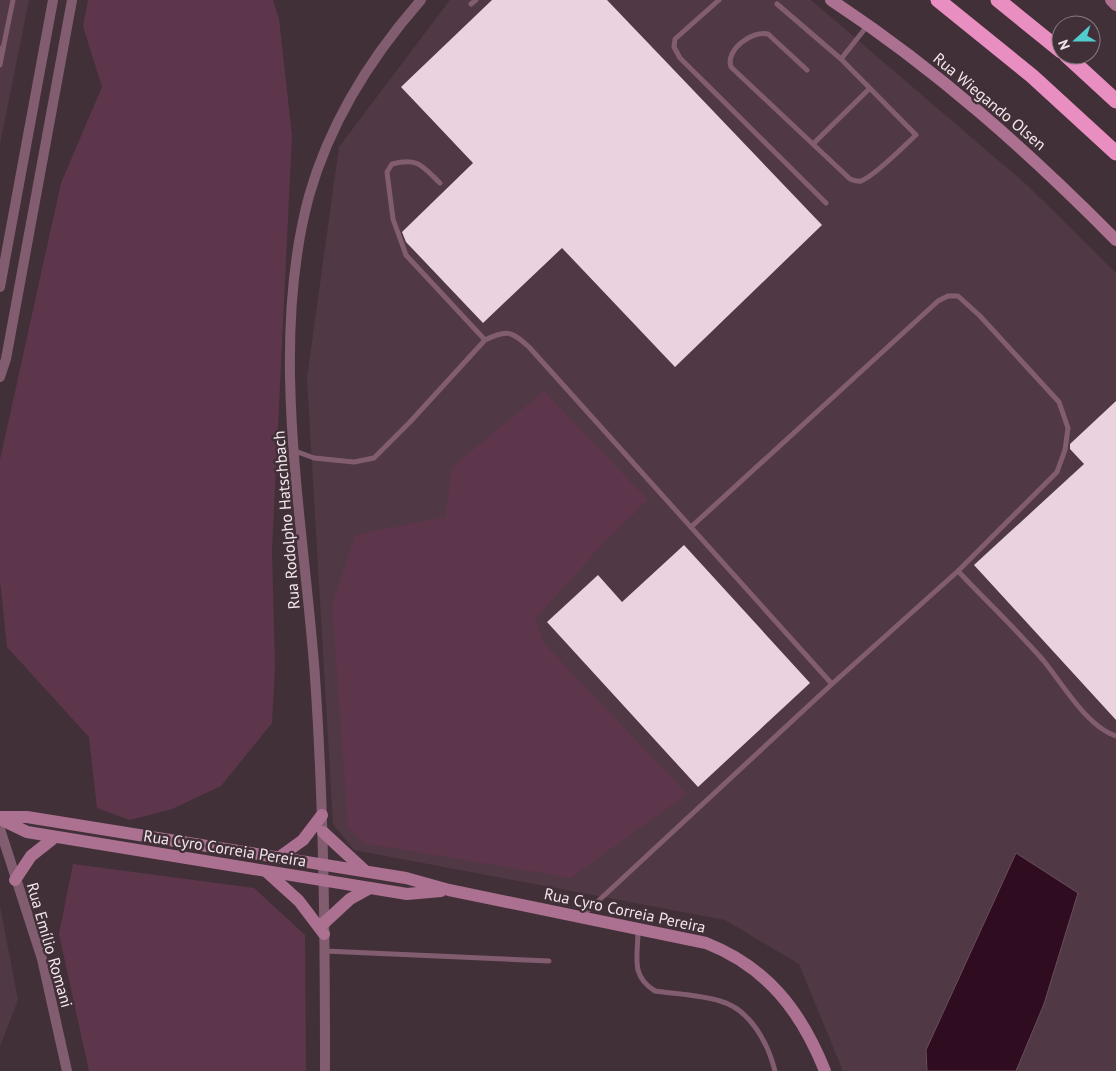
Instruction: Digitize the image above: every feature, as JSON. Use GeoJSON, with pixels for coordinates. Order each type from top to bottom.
{"type":"FeatureCollection","features":[{"type":"Feature","properties":{"kind":"highway"},"geometry":{"type":"LineString","coordinates":[[938,0],[1032,76],[1116,153]]}},
{"type":"Feature","properties":{"kind":"highway"},"geometry":{"type":"LineString","coordinates":[[998,0],[1051,43]]}},
{"type":"Feature","properties":{"kind":"highway"},"geometry":{"type":"LineString","coordinates":[[1077,65],[1116,101]]}},
{"type":"Feature","properties":{"kind":"street"},"geometry":{"type":"LineString","coordinates":[[0,287],[53,0]]}},
{"type":"Feature","properties":{"kind":"street"},"geometry":{"type":"LineString","coordinates":[[0,377],[6,359],[72,0]]}},
{"type":"Feature","properties":{"kind":"street","name":"Rua Rodolpho Hatschbach"},"geometry":{"type":"LineString","coordinates":[[325,1071],[323,832],[314,674],[295,451],[290,326],[296,263],[310,194],[330,140],[358,85],[383,47],[421,0]]}},
{"type":"Feature","properties":{"kind":"street","name":"Rua Wiegando Olsen"},"geometry":{"type":"LineString","coordinates":[[831,0],[947,83],[985,115],[1116,240]]}},
{"type":"Feature","properties":{"kind":"street"},"geometry":{"type":"LineString","coordinates":[[1111,0],[1116,5]]}},
{"type":"Feature","properties":{"kind":"street"},"geometry":{"type":"LineString","coordinates":[[278,858],[303,840],[322,815]]}},
{"type":"Feature","properties":{"kind":"street","name":"Rua Cyro Correia Pereira"},"geometry":{"type":"LineString","coordinates":[[0,818],[27,817],[406,878],[448,890],[706,943],[724,950],[762,974],[791,1006],[825,1071]]}},
{"type":"Feature","properties":{"kind":"street","name":"Rua Cyro Correia Pereira"},"geometry":{"type":"LineString","coordinates":[[0,818],[26,832],[267,872],[407,894],[448,890]]}},
{"type":"Feature","properties":{"kind":"street","name":"Rua Emílio Romani"},"geometry":{"type":"LineString","coordinates":[[0,829],[42,959],[67,1071]]}},
{"type":"Feature","properties":{"kind":"street"},"geometry":{"type":"LineString","coordinates":[[323,832],[366,872]]}},
{"type":"Feature","properties":{"kind":"street"},"geometry":{"type":"LineString","coordinates":[[15,880],[31,856],[55,837]]}},
{"type":"Feature","properties":{"kind":"street"},"geometry":{"type":"LineString","coordinates":[[267,872],[299,901],[324,929],[350,899],[370,888]]}},
{"type":"Feature","properties":{"kind":"lane"},"geometry":{"type":"LineString","coordinates":[[0,65],[13,0]]}},
{"type":"Feature","properties":{"kind":"lane"},"geometry":{"type":"LineString","coordinates":[[471,4],[476,0]]}},
{"type":"Feature","properties":{"kind":"lane"},"geometry":{"type":"LineString","coordinates":[[719,0],[676,39],[674,47],[680,58],[826,203]]}},
{"type":"Feature","properties":{"kind":"lane"},"geometry":{"type":"LineString","coordinates":[[777,4],[841,59],[916,135],[862,181],[850,179],[731,67],[729,62],[730,55],[745,40],[760,32],[768,34],[807,70]]}},
{"type":"Feature","properties":{"kind":"lane"},"geometry":{"type":"LineString","coordinates":[[841,59],[868,25]]}},
{"type":"Feature","properties":{"kind":"lane"},"geometry":{"type":"LineString","coordinates":[[813,144],[869,89]]}},
{"type":"Feature","properties":{"kind":"lane"},"geometry":{"type":"LineString","coordinates":[[440,184],[419,162],[405,160],[392,164],[387,172],[393,219],[406,255],[485,340]]}},
{"type":"Feature","properties":{"kind":"lane"},"geometry":{"type":"LineString","coordinates":[[582,916],[832,684],[958,571],[1057,472],[1065,450],[1068,428],[1059,402],[980,316],[958,296],[948,296],[938,301],[691,527]]}},
{"type":"Feature","properties":{"kind":"lane"},"geometry":{"type":"LineString","coordinates":[[295,451],[314,458],[346,462],[374,458],[485,340],[502,332],[514,334],[529,347],[832,684]]}},
{"type":"Feature","properties":{"kind":"lane"},"geometry":{"type":"LineString","coordinates":[[958,571],[1042,659],[1090,719],[1109,734],[1116,736]]}},
{"type":"Feature","properties":{"kind":"lane"},"geometry":{"type":"LineString","coordinates":[[639,928],[636,971],[646,986],[655,991],[721,1001],[740,1011],[755,1026],[768,1050],[775,1071]]}},
{"type":"Feature","properties":{"kind":"lane"},"geometry":{"type":"LineString","coordinates":[[325,951],[549,962]]}},
{"type":"Feature","properties":{"kind":"shaded area"},"geometry":{"type":"Polygon","coordinates":[[[0,0],[29,0],[0,144],[0,0]]]}},
{"type":"Feature","properties":{"kind":"shaded area"},"geometry":{"type":"Polygon","coordinates":[[[88,0],[273,0],[279,19],[292,136],[272,550],[275,666],[272,723],[221,786],[172,809],[130,820],[97,808],[89,737],[7,647],[0,581],[0,460],[61,183],[102,87],[83,26],[88,0]]]}},
{"type":"Feature","properties":{"kind":"shaded area"},"geometry":{"type":"Polygon","coordinates":[[[450,0],[811,0],[1027,185],[1116,273],[1116,1071],[843,1071],[799,964],[725,920],[354,850],[333,824],[307,378],[339,147],[450,0]]]}},
{"type":"Feature","properties":{"kind":"shaded area"},"geometry":{"type":"Polygon","coordinates":[[[544,391],[648,500],[601,546],[535,619],[544,643],[687,794],[571,878],[364,843],[348,828],[332,605],[355,535],[445,517],[452,467],[544,391]]]}},
{"type":"Feature","properties":{"kind":"shaded area"},"geometry":{"type":"Polygon","coordinates":[[[1016,853],[1078,893],[1044,1004],[1016,1071],[927,1071],[926,1050],[1016,853]]]}},
{"type":"Feature","properties":{"kind":"shaded area"},"geometry":{"type":"Polygon","coordinates":[[[73,864],[254,888],[305,935],[306,1071],[89,1071],[59,934],[73,864]]]}},
{"type":"Feature","properties":{"kind":"shaded area"},"geometry":{"type":"Polygon","coordinates":[[[0,906],[18,1000],[0,1046],[0,906]]]}},
{"type":"Feature","properties":{"kind":"building"},"geometry":{"type":"Polygon","coordinates":[[[492,0],[607,0],[822,225],[675,367],[562,248],[483,323],[406,242],[402,232],[473,163],[401,87],[492,0]]]}},
{"type":"Feature","properties":{"kind":"building"},"geometry":{"type":"Polygon","coordinates":[[[1116,401],[1116,720],[974,565],[1084,464],[1070,449],[1070,444],[1116,401]]]}},
{"type":"Feature","properties":{"kind":"building"},"geometry":{"type":"Polygon","coordinates":[[[684,545],[810,683],[698,787],[547,622],[598,575],[622,602],[684,545]]]}}]}
